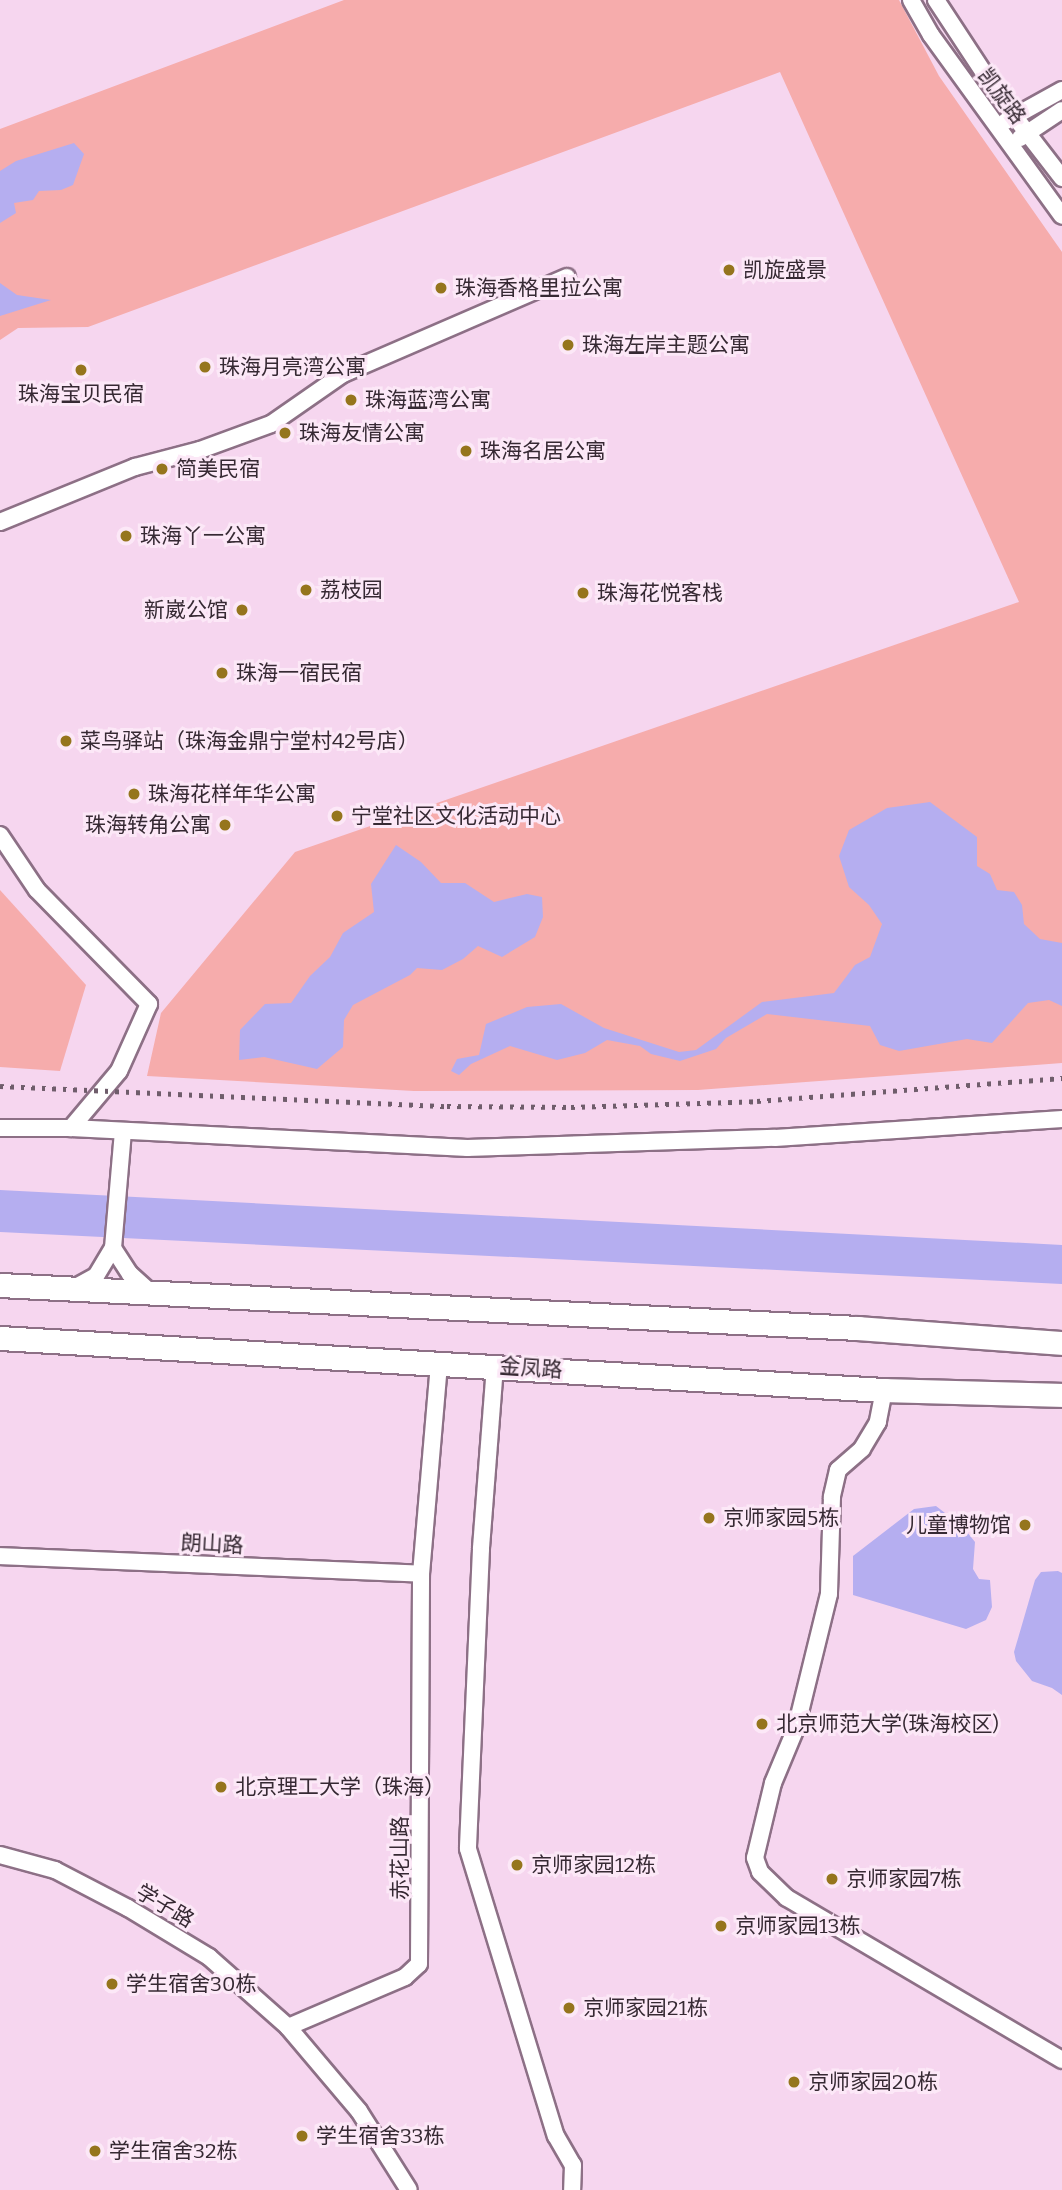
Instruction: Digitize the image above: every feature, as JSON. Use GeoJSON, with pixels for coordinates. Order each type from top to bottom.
{"type":"FeatureCollection","features":[{"type":"Feature","properties":{"kind":"highway"},"geometry":{"type":"LineString","coordinates":[[0,1285],[858,1328],[1062,1343]]}},
{"type":"Feature","properties":{"kind":"highway","name":"金凤路"},"geometry":{"type":"LineString","coordinates":[[0,1338],[884,1390],[1062,1395]]}},
{"type":"Feature","properties":{"kind":"street","name":"凯旋路"},"geometry":{"type":"LineString","coordinates":[[911,0],[931,35],[1062,216]]}},
{"type":"Feature","properties":{"kind":"street","name":"凯旋路"},"geometry":{"type":"LineString","coordinates":[[936,0],[1014,115],[1062,178]]}},
{"type":"Feature","properties":{"kind":"street"},"geometry":{"type":"LineString","coordinates":[[999,127],[1014,115],[1062,90]]}},
{"type":"Feature","properties":{"kind":"street"},"geometry":{"type":"LineString","coordinates":[[1012,144],[1062,110]]}},
{"type":"Feature","properties":{"kind":"street"},"geometry":{"type":"LineString","coordinates":[[0,522],[135,467],[200,450],[271,424],[343,374],[567,277]]}},
{"type":"Feature","properties":{"kind":"street"},"geometry":{"type":"LineString","coordinates":[[0,835],[37,890],[149,1004],[118,1071],[71,1128]]}},
{"type":"Feature","properties":{"kind":"street"},"geometry":{"type":"LineString","coordinates":[[0,1128],[71,1128],[467,1148],[775,1138],[1062,1119]]}},
{"type":"Feature","properties":{"kind":"street"},"geometry":{"type":"LineString","coordinates":[[71,1289],[96,1276],[113,1248],[123,1131]]}},
{"type":"Feature","properties":{"kind":"street"},"geometry":{"type":"LineString","coordinates":[[113,1248],[131,1274],[149,1291]]}},
{"type":"Feature","properties":{"kind":"street","name":"赤花山路"},"geometry":{"type":"LineString","coordinates":[[288,2027],[405,1977],[419,1964],[421,1574],[439,1363]]}},
{"type":"Feature","properties":{"kind":"street"},"geometry":{"type":"LineString","coordinates":[[495,1366],[479,1586],[468,1849],[556,2136],[573,2165],[572,2190]]}},
{"type":"Feature","properties":{"kind":"street"},"geometry":{"type":"LineString","coordinates":[[884,1390],[878,1422],[862,1448],[838,1470],[832,1497],[829,1594],[796,1728],[773,1783],[755,1858],[760,1872],[787,1898],[1062,2060]]}},
{"type":"Feature","properties":{"kind":"street","name":"朗山路"},"geometry":{"type":"LineString","coordinates":[[0,1556],[421,1574]]}},
{"type":"Feature","properties":{"kind":"street","name":"学子路"},"geometry":{"type":"LineString","coordinates":[[0,1855],[55,1870],[128,1908],[209,1957],[288,2027]]}},
{"type":"Feature","properties":{"kind":"street"},"geometry":{"type":"LineString","coordinates":[[288,2027],[359,2111],[409,2190]]}},
{"type":"Feature","properties":{"kind":"shaded area"},"geometry":{"type":"Polygon","coordinates":[[[344,0],[899,0],[939,76],[1062,252],[1062,1063],[698,1090],[414,1091],[147,1076],[161,1013],[295,852],[1019,602],[780,72],[88,327],[18,328],[0,340],[0,129],[344,0]]]}},
{"type":"Feature","properties":{"kind":"shaded area"},"geometry":{"type":"Polygon","coordinates":[[[74,143],[84,154],[73,185],[61,190],[39,191],[33,200],[14,203],[16,213],[0,223],[0,171],[16,161],[74,143]]]}},
{"type":"Feature","properties":{"kind":"shaded area"},"geometry":{"type":"Polygon","coordinates":[[[0,283],[17,295],[51,300],[0,316],[0,283]]]}},
{"type":"Feature","properties":{"kind":"shaded area"},"geometry":{"type":"Polygon","coordinates":[[[930,802],[977,837],[977,866],[990,874],[997,890],[1014,892],[1022,905],[1024,924],[1040,939],[1062,943],[1062,1006],[1049,1000],[1028,1003],[992,1043],[967,1039],[899,1051],[880,1045],[870,1026],[767,1014],[726,1038],[716,1049],[680,1061],[651,1054],[640,1046],[607,1040],[585,1053],[557,1060],[510,1046],[471,1064],[459,1075],[451,1071],[457,1059],[479,1055],[486,1024],[527,1007],[561,1004],[604,1028],[679,1052],[696,1050],[762,1002],[834,993],[855,965],[870,957],[882,924],[869,905],[849,887],[839,856],[849,830],[887,808],[930,802]]]}},
{"type":"Feature","properties":{"kind":"shaded area"},"geometry":{"type":"Polygon","coordinates":[[[396,845],[421,862],[441,883],[465,883],[494,902],[527,894],[542,897],[543,917],[535,937],[502,957],[478,946],[463,959],[442,970],[417,968],[410,975],[353,1005],[344,1020],[343,1047],[317,1069],[264,1057],[239,1060],[240,1030],[265,1004],[291,1003],[310,976],[330,957],[343,933],[374,912],[371,884],[396,845]]]}},
{"type":"Feature","properties":{"kind":"shaded area"},"geometry":{"type":"Polygon","coordinates":[[[0,890],[86,985],[60,1071],[0,1067],[0,890]]]}},
{"type":"Feature","properties":{"kind":"shaded area"},"geometry":{"type":"Polygon","coordinates":[[[0,1190],[1062,1245],[1062,1284],[0,1232],[0,1190]]]}},
{"type":"Feature","properties":{"kind":"shaded area"},"geometry":{"type":"Polygon","coordinates":[[[936,1506],[963,1527],[975,1542],[973,1569],[979,1579],[990,1580],[992,1607],[986,1620],[966,1629],[853,1595],[853,1556],[914,1509],[936,1506]]]}},
{"type":"Feature","properties":{"kind":"shaded area"},"geometry":{"type":"Polygon","coordinates":[[[1041,1572],[1062,1573],[1062,1695],[1052,1688],[1032,1681],[1016,1661],[1014,1652],[1035,1580],[1041,1572]]]}},
{"type":"Feature","properties":{"kind":"railway"},"geometry":{"type":"LineString","coordinates":[[0,1086],[447,1106],[571,1107],[757,1101],[1062,1078]]}},
{"type":"Feature","properties":{"kind":"place","name":"凯旋盛景"},"geometry":{"type":"Point","coordinates":[729,270]}},
{"type":"Feature","properties":{"kind":"place","name":"珠海香格里拉公寓"},"geometry":{"type":"Point","coordinates":[441,288]}},
{"type":"Feature","properties":{"kind":"place","name":"珠海左岸主题公寓"},"geometry":{"type":"Point","coordinates":[568,345]}},
{"type":"Feature","properties":{"kind":"place","name":"珠海月亮湾公寓"},"geometry":{"type":"Point","coordinates":[205,367]}},
{"type":"Feature","properties":{"kind":"place","name":"珠海宝贝民宿"},"geometry":{"type":"Point","coordinates":[81,370]}},
{"type":"Feature","properties":{"kind":"place","name":"珠海蓝湾公寓"},"geometry":{"type":"Point","coordinates":[351,400]}},
{"type":"Feature","properties":{"kind":"place","name":"珠海友情公寓"},"geometry":{"type":"Point","coordinates":[285,433]}},
{"type":"Feature","properties":{"kind":"place","name":"珠海名居公寓"},"geometry":{"type":"Point","coordinates":[466,451]}},
{"type":"Feature","properties":{"kind":"place","name":"简美民宿"},"geometry":{"type":"Point","coordinates":[162,469]}},
{"type":"Feature","properties":{"kind":"place","name":"珠海丫一公寓"},"geometry":{"type":"Point","coordinates":[126,536]}},
{"type":"Feature","properties":{"kind":"place","name":"荔枝园"},"geometry":{"type":"Point","coordinates":[306,590]}},
{"type":"Feature","properties":{"kind":"place","name":"珠海花悦客栈"},"geometry":{"type":"Point","coordinates":[583,593]}},
{"type":"Feature","properties":{"kind":"place","name":"新崴公馆"},"geometry":{"type":"Point","coordinates":[242,610]}},
{"type":"Feature","properties":{"kind":"place","name":"珠海一宿民宿"},"geometry":{"type":"Point","coordinates":[222,673]}},
{"type":"Feature","properties":{"kind":"place","name":"菜鸟驿站（珠海金鼎宁堂村42号店）"},"geometry":{"type":"Point","coordinates":[66,741]}},
{"type":"Feature","properties":{"kind":"place","name":"珠海花样年华公寓"},"geometry":{"type":"Point","coordinates":[134,794]}},
{"type":"Feature","properties":{"kind":"place","name":"宁堂社区文化活动中心"},"geometry":{"type":"Point","coordinates":[337,816]}},
{"type":"Feature","properties":{"kind":"place","name":"珠海转角公寓"},"geometry":{"type":"Point","coordinates":[225,825]}},
{"type":"Feature","properties":{"kind":"place","name":"京师家园5栋"},"geometry":{"type":"Point","coordinates":[709,1518]}},
{"type":"Feature","properties":{"kind":"place","name":"儿童博物馆"},"geometry":{"type":"Point","coordinates":[1025,1525]}},
{"type":"Feature","properties":{"kind":"place","name":"北京师范大学(珠海校区)"},"geometry":{"type":"Point","coordinates":[762,1724]}},
{"type":"Feature","properties":{"kind":"place","name":"北京理工大学（珠海）"},"geometry":{"type":"Point","coordinates":[221,1787]}},
{"type":"Feature","properties":{"kind":"place","name":"京师家园12栋"},"geometry":{"type":"Point","coordinates":[517,1865]}},
{"type":"Feature","properties":{"kind":"place","name":"京师家园7栋"},"geometry":{"type":"Point","coordinates":[832,1879]}},
{"type":"Feature","properties":{"kind":"place","name":"京师家园13栋"},"geometry":{"type":"Point","coordinates":[721,1926]}},
{"type":"Feature","properties":{"kind":"place","name":"学生宿舍30栋"},"geometry":{"type":"Point","coordinates":[112,1984]}},
{"type":"Feature","properties":{"kind":"place","name":"京师家园21栋"},"geometry":{"type":"Point","coordinates":[569,2008]}},
{"type":"Feature","properties":{"kind":"place","name":"京师家园20栋"},"geometry":{"type":"Point","coordinates":[794,2082]}},
{"type":"Feature","properties":{"kind":"place","name":"学生宿舍33栋"},"geometry":{"type":"Point","coordinates":[302,2136]}},
{"type":"Feature","properties":{"kind":"place","name":"学生宿舍32栋"},"geometry":{"type":"Point","coordinates":[95,2151]}}]}
